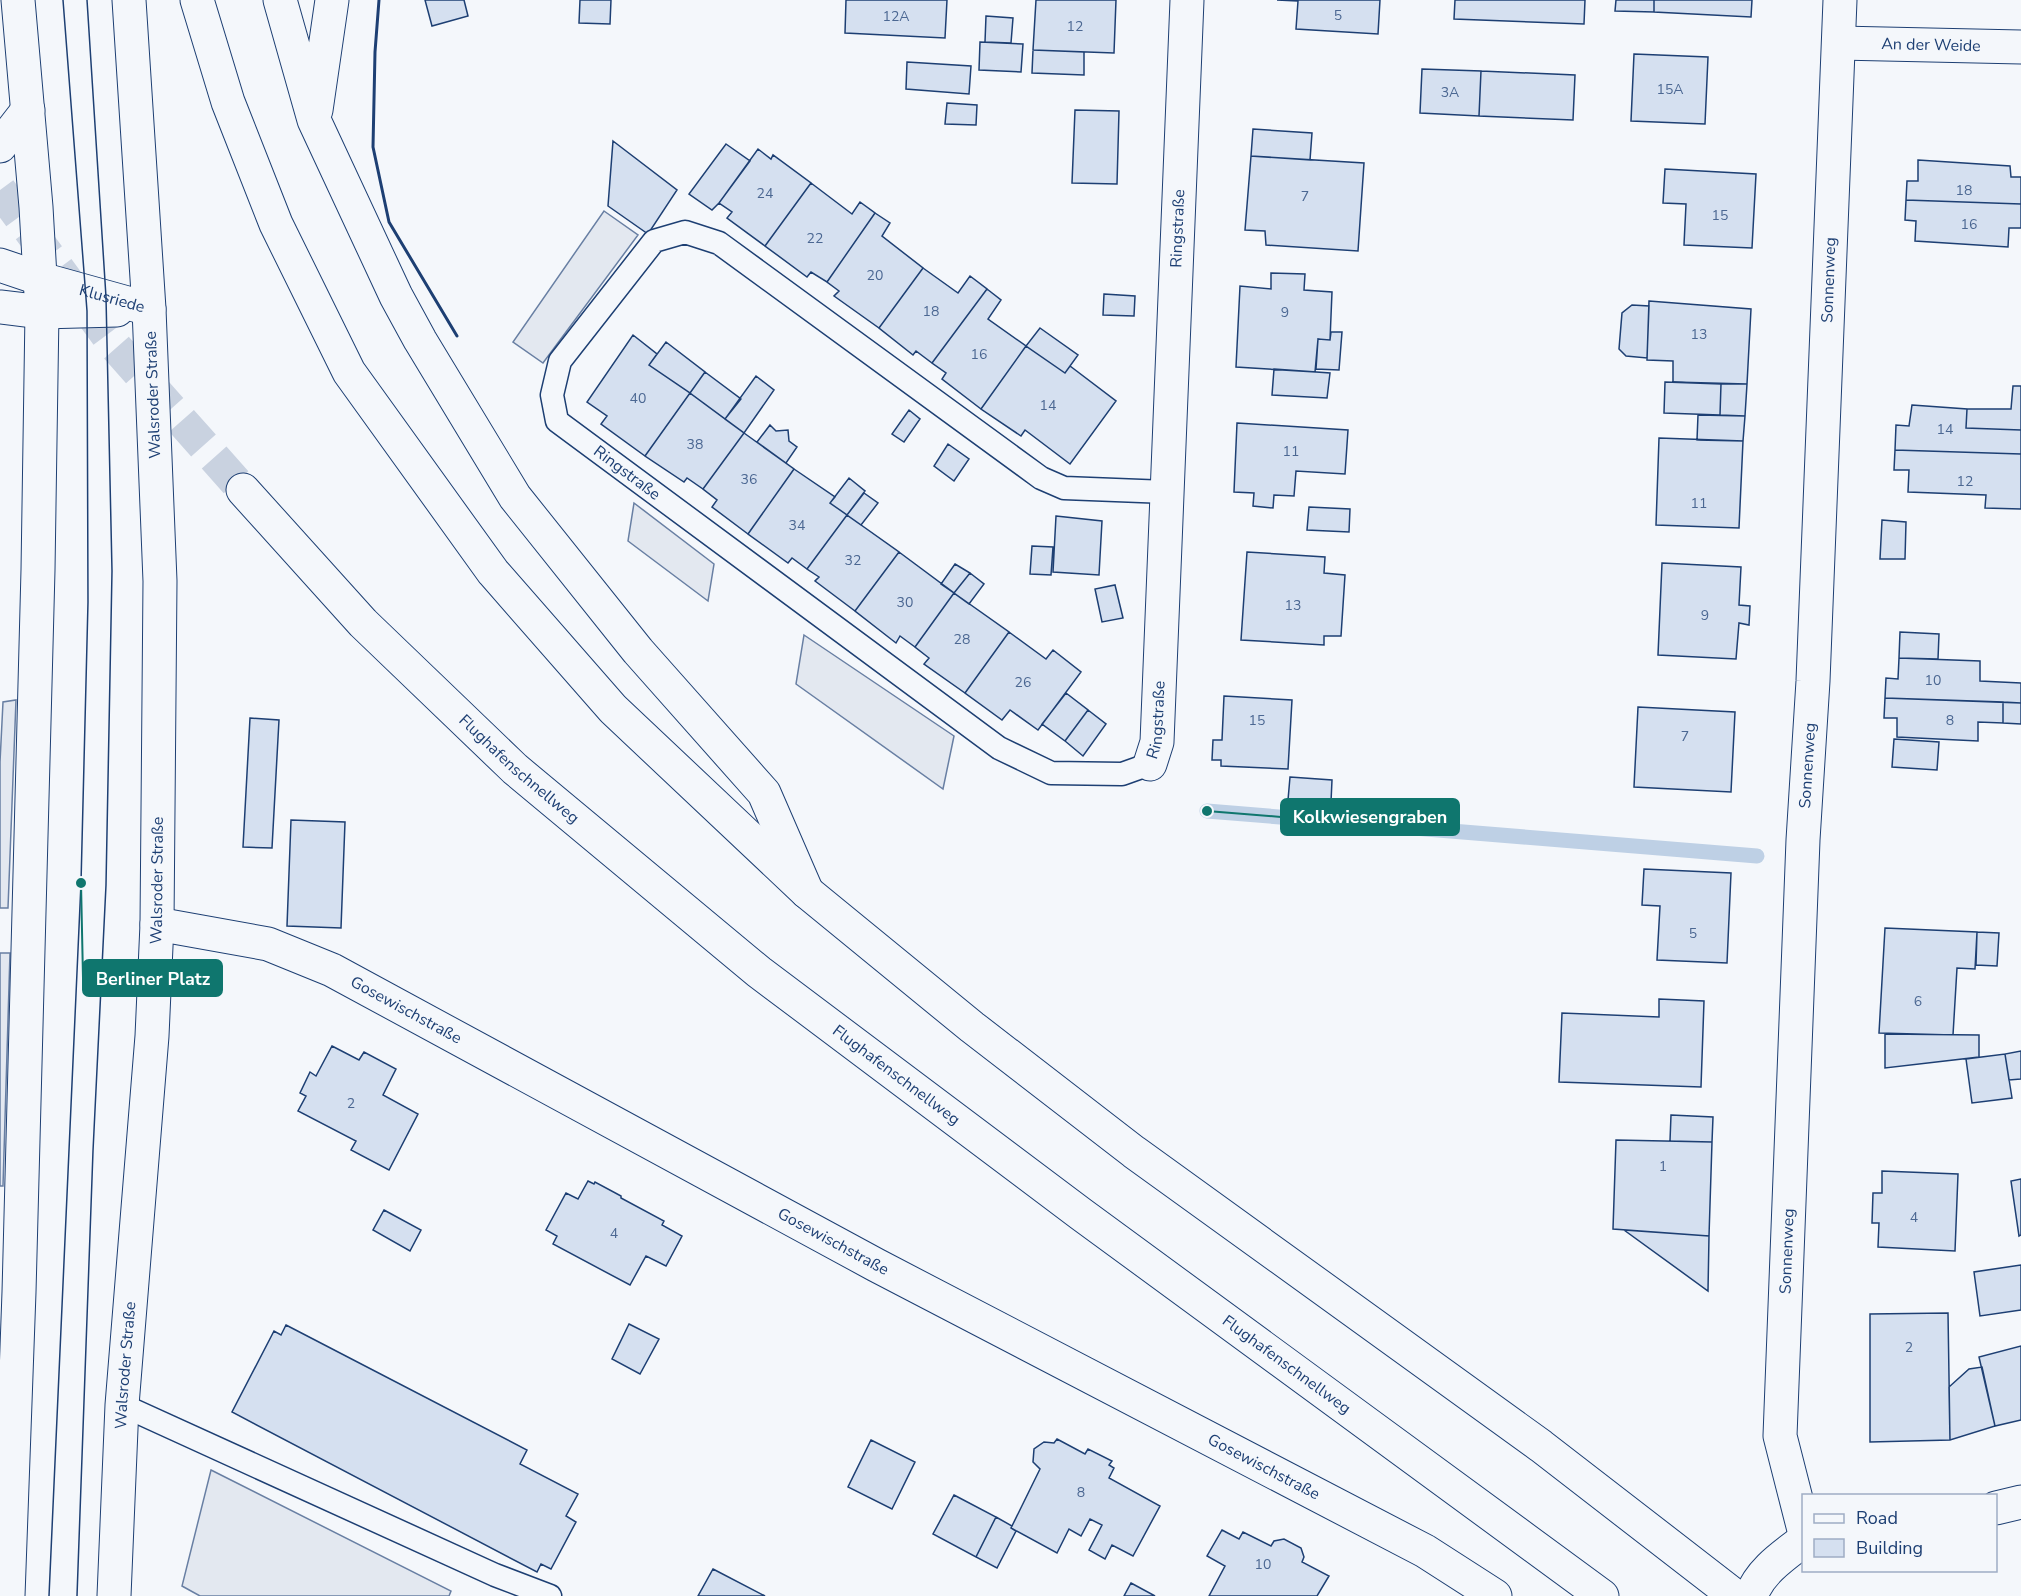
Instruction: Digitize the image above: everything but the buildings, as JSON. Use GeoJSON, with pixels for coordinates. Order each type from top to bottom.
{"type":"FeatureCollection","features":[{"type":"Feature","properties":{"kind":"main road"},"geometry":{"type":"LineString","coordinates":[[8,1596],[9,1291],[39,570],[42,312],[18,0]]}},
{"type":"Feature","properties":{"kind":"main road","name":"Walsroder Straße"},"geometry":{"type":"LineString","coordinates":[[114,1596],[122,1405],[151,1059],[157,924],[160,581],[149,309],[129,0]]}},
{"type":"Feature","properties":{"kind":"main road"},"geometry":{"type":"LineString","coordinates":[[197,0],[228,102],[276,224],[349,372],[493,573],[613,708],[807,892],[972,1027],[1134,1152],[1541,1446],[1735,1596]]}},
{"type":"Feature","properties":{"kind":"main road"},"geometry":{"type":"LineString","coordinates":[[280,0],[314,120],[396,296],[420,340],[515,497],[638,651],[764,793],[807,892]]}},
{"type":"Feature","properties":{"kind":"main road"},"geometry":{"type":"LineString","coordinates":[[314,120],[332,0]]}},
{"type":"Feature","properties":{"kind":"main road","name":"Ringstraße"},"geometry":{"type":"LineString","coordinates":[[1150,764],[1157,742],[1187,0]]}},
{"type":"Feature","properties":{"kind":"main road","name":"Sonnenweg"},"geometry":{"type":"LineString","coordinates":[[1802,1526],[1780,1436],[1803,840],[1813,681],[1840,0]]}},
{"type":"Feature","properties":{"kind":"main road","name":"An der Weide"},"geometry":{"type":"LineString","coordinates":[[1839,43],[2021,47]]}},
{"type":"Feature","properties":{"kind":"main road"},"geometry":{"type":"LineString","coordinates":[[0,146],[28,110]]}},
{"type":"Feature","properties":{"kind":"main road","name":"Klusriede"},"geometry":{"type":"LineString","coordinates":[[0,265],[41,279],[149,309]]}},
{"type":"Feature","properties":{"kind":"main road","name":"Klusriede"},"geometry":{"type":"LineString","coordinates":[[0,308],[42,312],[149,309]]}},
{"type":"Feature","properties":{"kind":"main road","name":"Flughafenschnellweg"},"geometry":{"type":"LineString","coordinates":[[243,490],[363,623],[514,769],[759,972],[1081,1214],[1602,1596]]}},
{"type":"Feature","properties":{"kind":"main road","name":"Gosewischstraße"},"geometry":{"type":"LineString","coordinates":[[157,924],[268,944],[332,970],[876,1265],[1425,1551],[1495,1596]]}},
{"type":"Feature","properties":{"kind":"main road"},"geometry":{"type":"LineString","coordinates":[[1997,1508],[2021,1502]]}},
{"type":"Feature","properties":{"kind":"main road"},"geometry":{"type":"LineString","coordinates":[[1751,1596],[1755,1584],[1775,1562],[1802,1541]]}},
{"type":"Feature","properties":{"kind":"lane","name":"Ringstraße"},"geometry":{"type":"LineString","coordinates":[[1150,764],[1122,774],[1051,773],[999,748],[557,421],[552,395],[560,361],[654,241],[685,232],[719,243],[1041,478],[1064,488],[1167,492]]}},
{"type":"Feature","properties":{"kind":"lane"},"geometry":{"type":"LineString","coordinates":[[122,1405],[495,1575],[550,1596]]}},
{"type":"Feature","properties":{"kind":"shaded area"},"geometry":{"type":"Polygon","coordinates":[[[604,211],[638,235],[543,363],[513,342],[604,211]]]}},
{"type":"Feature","properties":{"kind":"shaded area"},"geometry":{"type":"Polygon","coordinates":[[[634,503],[714,564],[708,601],[628,541],[634,503]]]}},
{"type":"Feature","properties":{"kind":"shaded area"},"geometry":{"type":"Polygon","coordinates":[[[804,635],[954,736],[943,789],[796,684],[804,635]]]}},
{"type":"Feature","properties":{"kind":"shaded area"},"geometry":{"type":"Polygon","coordinates":[[[16,700],[8,908],[0,908],[0,762],[3,702],[16,700]]]}},
{"type":"Feature","properties":{"kind":"shaded area"},"geometry":{"type":"Polygon","coordinates":[[[0,953],[10,953],[3,1186],[0,1186],[0,953]]]}},
{"type":"Feature","properties":{"kind":"shaded area"},"geometry":{"type":"Polygon","coordinates":[[[211,1470],[451,1591],[449,1596],[200,1596],[182,1586],[211,1470]]]}},
{"type":"Feature","properties":{"kind":"waterway"},"geometry":{"type":"LineString","coordinates":[[1207,811],[1757,856]]}},
{"type":"Feature","properties":{"kind":"tunnel"},"geometry":{"type":"LineString","coordinates":[[0,190],[115,346],[243,490]]}},
{"type":"Feature","properties":{"kind":"tram line"},"geometry":{"type":"LineString","coordinates":[[49,1596],[81,883],[88,602],[87,311],[63,0]]}},
{"type":"Feature","properties":{"kind":"tram line"},"geometry":{"type":"LineString","coordinates":[[77,1596],[93,1151],[106,885],[112,571],[106,297],[87,0]]}},
{"type":"Feature","properties":{"kind":"wall"},"geometry":{"type":"LineString","coordinates":[[379,0],[375,52],[373,147],[389,222],[457,336]]}},
{"type":"Feature","properties":{"kind":"place","name":"Kolkwiesengraben"},"geometry":{"type":"Point","coordinates":[1207,811]}},
{"type":"Feature","properties":{"kind":"place","name":"Berliner Platz"},"geometry":{"type":"Point","coordinates":[81,883]}}]}
